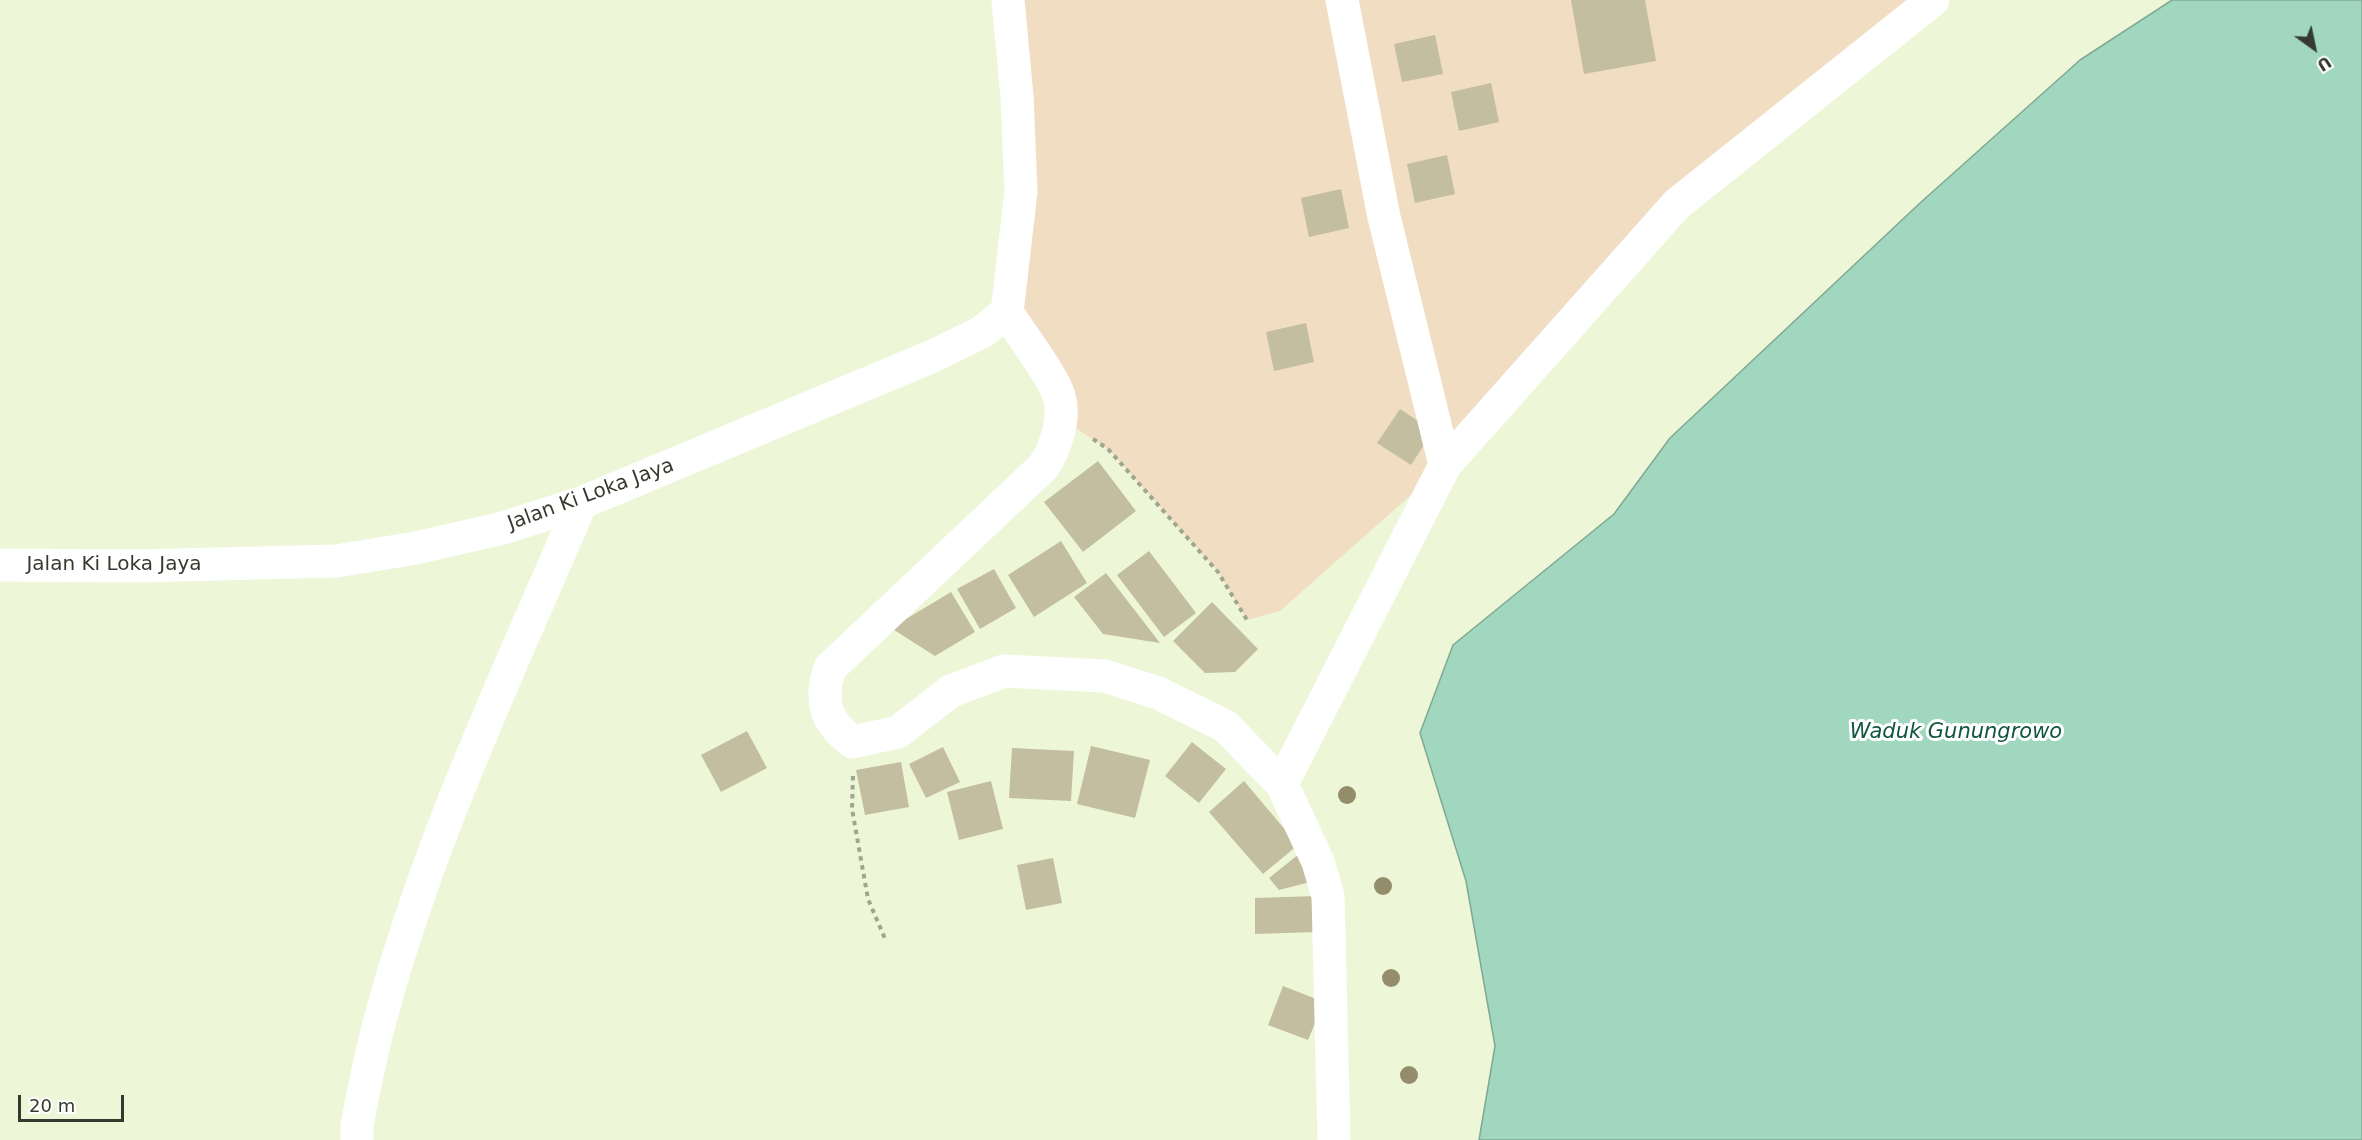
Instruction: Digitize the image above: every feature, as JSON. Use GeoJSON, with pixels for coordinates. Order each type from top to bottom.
{"type":"FeatureCollection","features":[{"type":"Feature","properties":{"kind":"street"},"geometry":{"type":"LineString","coordinates":[[1008,0],[1017,96],[1021,192],[1007,312],[1059,394],[1060,417],[1055,444],[1043,467],[830,668],[824,687],[826,706],[835,729],[853,742],[898,732],[951,691],[1004,671],[1105,676],[1158,693],[1225,726],[1282,784],[1318,862],[1328,896],[1334,1140]]}},
{"type":"Feature","properties":{"kind":"street"},"geometry":{"type":"LineString","coordinates":[[1342,0],[1384,217],[1445,465]]}},
{"type":"Feature","properties":{"kind":"street"},"geometry":{"type":"LineString","coordinates":[[1282,784],[1445,465],[1677,204],[1933,0]]}},
{"type":"Feature","properties":{"kind":"street","name":"Jalan Ki Loka Jaya"},"geometry":{"type":"LineString","coordinates":[[0,565],[138,566],[336,561],[416,548],[503,528],[581,504],[933,356],[982,332],[1007,312]]}},
{"type":"Feature","properties":{"kind":"street"},"geometry":{"type":"LineString","coordinates":[[357,1140],[357,1125],[377,1031],[435,850],[470,762],[581,504]]}},
{"type":"Feature","properties":{"kind":"path"},"geometry":{"type":"LineString","coordinates":[[1060,417],[1108,449],[1218,572],[1248,620]]}},
{"type":"Feature","properties":{"kind":"path"},"geometry":{"type":"LineString","coordinates":[[853,742],[854,820],[868,899],[886,941]]}},
{"type":"Feature","properties":{"kind":"shaded area"},"geometry":{"type":"Polygon","coordinates":[[[1008,0],[1933,0],[1677,204],[1445,465],[1280,611],[1247,620],[1218,572],[1108,449],[1060,418],[1007,312],[1008,0]]]}},
{"type":"Feature","properties":{"kind":"water","name":"Waduk Gunungrowo"},"geometry":{"type":"Polygon","coordinates":[[[2172,0],[2362,0],[2362,1140],[1479,1140],[1495,1046],[1466,881],[1420,733],[1453,645],[1614,514],[1670,438],[1920,203],[2080,60],[2172,0]]]}},
{"type":"Feature","properties":{"kind":"building"},"geometry":{"type":"Polygon","coordinates":[[[1571,0],[1645,0],[1656,61],[1584,74],[1571,0]]]}},
{"type":"Feature","properties":{"kind":"building"},"geometry":{"type":"Polygon","coordinates":[[[1435,35],[1443,74],[1402,82],[1394,44],[1435,35]]]}},
{"type":"Feature","properties":{"kind":"building"},"geometry":{"type":"Polygon","coordinates":[[[1491,83],[1499,122],[1459,131],[1451,92],[1491,83]]]}},
{"type":"Feature","properties":{"kind":"building"},"geometry":{"type":"Polygon","coordinates":[[[1447,155],[1455,194],[1415,203],[1407,164],[1447,155]]]}},
{"type":"Feature","properties":{"kind":"building"},"geometry":{"type":"Polygon","coordinates":[[[1341,189],[1349,228],[1309,237],[1301,198],[1341,189]]]}},
{"type":"Feature","properties":{"kind":"building"},"geometry":{"type":"Polygon","coordinates":[[[1306,323],[1314,362],[1274,371],[1266,332],[1306,323]]]}},
{"type":"Feature","properties":{"kind":"building"},"geometry":{"type":"Polygon","coordinates":[[[1400,409],[1433,431],[1411,465],[1377,443],[1400,409]]]}},
{"type":"Feature","properties":{"kind":"building"},"geometry":{"type":"Polygon","coordinates":[[[1098,461],[1136,511],[1083,552],[1044,502],[1098,461]]]}},
{"type":"Feature","properties":{"kind":"building"},"geometry":{"type":"Polygon","coordinates":[[[1061,541],[1087,583],[1034,617],[1008,575],[1061,541]]]}},
{"type":"Feature","properties":{"kind":"building"},"geometry":{"type":"Polygon","coordinates":[[[1149,551],[1196,613],[1164,637],[1117,575],[1149,551]]]}},
{"type":"Feature","properties":{"kind":"building"},"geometry":{"type":"Polygon","coordinates":[[[994,569],[1016,608],[980,629],[957,589],[994,569]]]}},
{"type":"Feature","properties":{"kind":"building"},"geometry":{"type":"Polygon","coordinates":[[[1106,573],[1160,643],[1103,634],[1074,597],[1106,573]]]}},
{"type":"Feature","properties":{"kind":"building"},"geometry":{"type":"Polygon","coordinates":[[[951,592],[975,632],[935,656],[891,628],[951,592]]]}},
{"type":"Feature","properties":{"kind":"building"},"geometry":{"type":"Polygon","coordinates":[[[1212,602],[1258,649],[1235,672],[1205,673],[1173,641],[1212,602]]]}},
{"type":"Feature","properties":{"kind":"building"},"geometry":{"type":"Polygon","coordinates":[[[747,731],[767,768],[721,792],[701,755],[747,731]]]}},
{"type":"Feature","properties":{"kind":"building"},"geometry":{"type":"Polygon","coordinates":[[[1192,742],[1226,769],[1199,803],[1165,776],[1192,742]]]}},
{"type":"Feature","properties":{"kind":"building"},"geometry":{"type":"Polygon","coordinates":[[[1091,746],[1150,760],[1135,818],[1077,804],[1091,746]]]}},
{"type":"Feature","properties":{"kind":"building"},"geometry":{"type":"Polygon","coordinates":[[[943,747],[960,782],[926,798],[909,764],[943,747]]]}},
{"type":"Feature","properties":{"kind":"building"},"geometry":{"type":"Polygon","coordinates":[[[1012,748],[1074,751],[1071,801],[1009,798],[1012,748]]]}},
{"type":"Feature","properties":{"kind":"building"},"geometry":{"type":"Polygon","coordinates":[[[901,762],[909,807],[865,815],[856,770],[901,762]]]}},
{"type":"Feature","properties":{"kind":"building"},"geometry":{"type":"Polygon","coordinates":[[[991,781],[1003,829],[959,840],[947,792],[991,781]]]}},
{"type":"Feature","properties":{"kind":"building"},"geometry":{"type":"Polygon","coordinates":[[[1244,781],[1298,845],[1263,874],[1209,812],[1244,781]]]}},
{"type":"Feature","properties":{"kind":"building"},"geometry":{"type":"Polygon","coordinates":[[[1304,850],[1318,880],[1279,890],[1269,878],[1304,850]]]}},
{"type":"Feature","properties":{"kind":"building"},"geometry":{"type":"Polygon","coordinates":[[[1053,858],[1062,903],[1026,910],[1017,865],[1053,858]]]}},
{"type":"Feature","properties":{"kind":"building"},"geometry":{"type":"Polygon","coordinates":[[[1316,896],[1316,932],[1255,934],[1255,898],[1316,896]]]}},
{"type":"Feature","properties":{"kind":"building"},"geometry":{"type":"Polygon","coordinates":[[[1283,986],[1324,1002],[1308,1040],[1268,1025],[1283,986]]]}}]}
